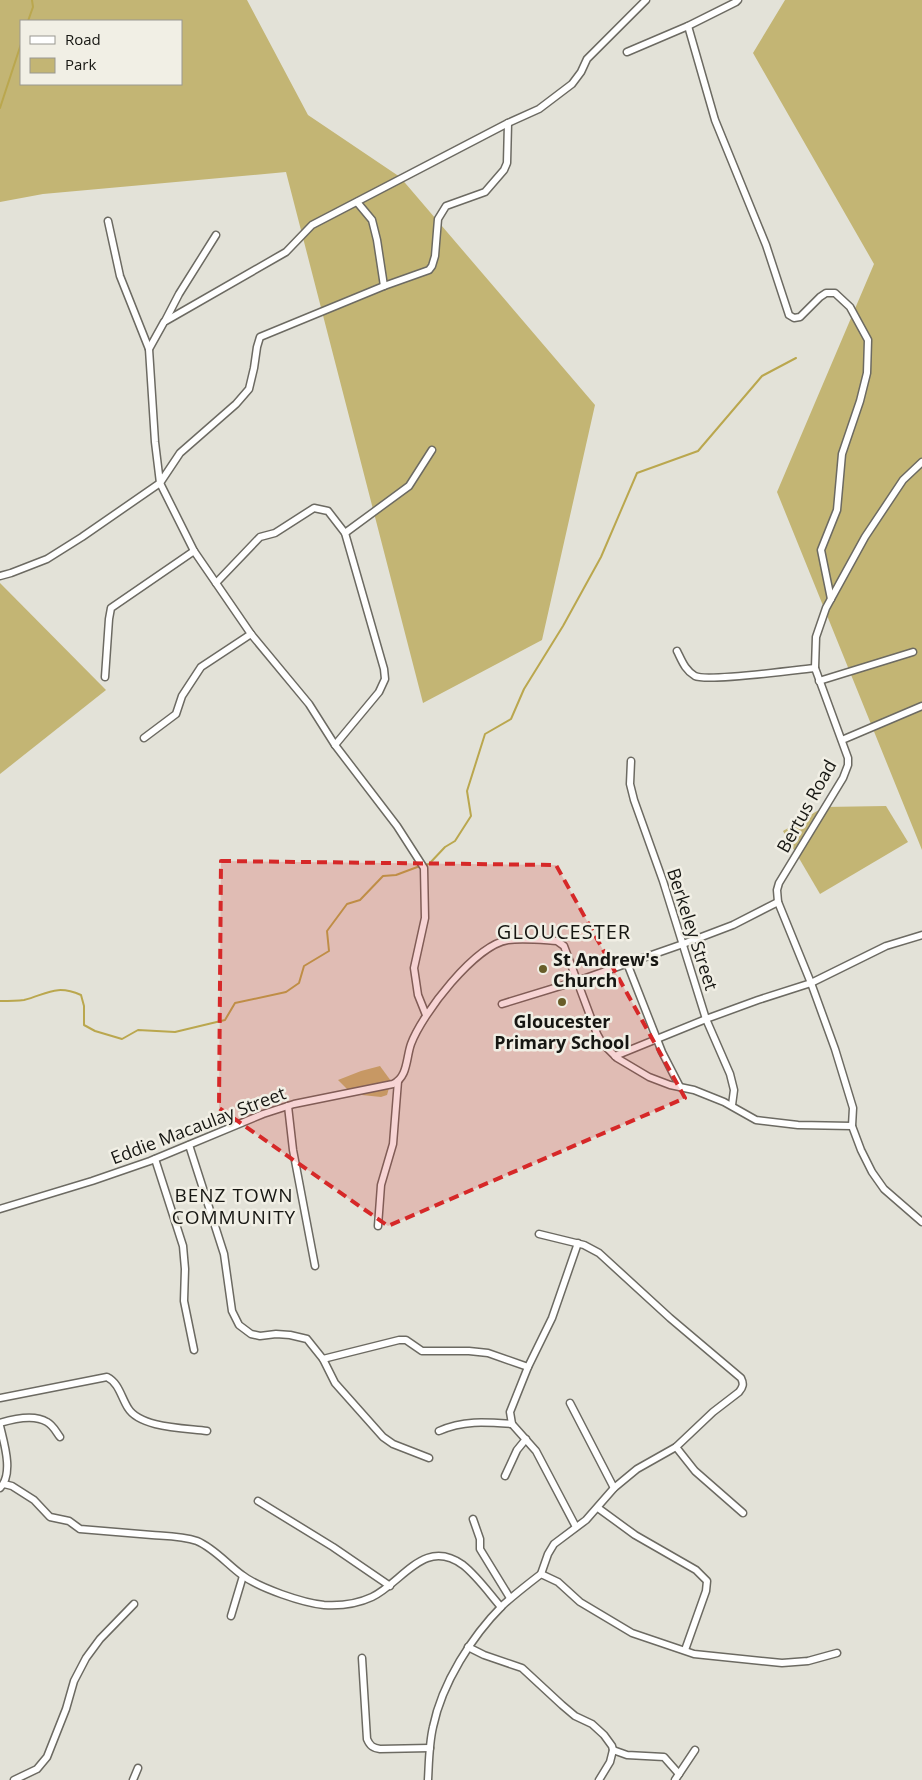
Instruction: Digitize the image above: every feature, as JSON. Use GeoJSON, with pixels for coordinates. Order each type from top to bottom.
{"type":"FeatureCollection","features":[{"type":"Feature","properties":{"kind":"street"},"geometry":{"type":"LineString","coordinates":[[164,322],[286,252],[312,225],[508,123],[539,109],[572,84],[581,72],[587,59],[646,0]]}},
{"type":"Feature","properties":{"kind":"street"},"geometry":{"type":"LineString","coordinates":[[627,52],[688,26],[738,0]]}},
{"type":"Feature","properties":{"kind":"street"},"geometry":{"type":"LineString","coordinates":[[688,26],[715,120],[766,245],[789,314],[794,318],[800,317],[820,297],[826,293],[835,293],[850,307],[868,340],[867,373],[860,401],[842,454],[837,510],[821,550],[831,599]]}},
{"type":"Feature","properties":{"kind":"street"},"geometry":{"type":"LineString","coordinates":[[0,576],[47,559],[160,483],[180,453],[236,404],[249,389],[260,337],[384,286],[429,270],[432,266],[438,219],[446,206],[485,192],[504,170],[507,163],[508,123]]}},
{"type":"Feature","properties":{"kind":"street"},"geometry":{"type":"LineString","coordinates":[[357,202],[372,220],[384,286]]}},
{"type":"Feature","properties":{"kind":"street"},"geometry":{"type":"LineString","coordinates":[[108,221],[120,276],[149,349],[155,442],[160,483],[194,551],[251,634],[309,704],[335,745],[397,826],[424,868],[425,918],[414,968],[418,995],[426,1015]]}},
{"type":"Feature","properties":{"kind":"street"},"geometry":{"type":"LineString","coordinates":[[149,349],[179,294],[216,235]]}},
{"type":"Feature","properties":{"kind":"street"},"geometry":{"type":"LineString","coordinates":[[345,534],[410,486],[432,450]]}},
{"type":"Feature","properties":{"kind":"street","name":"Bertus Road"},"geometry":{"type":"LineString","coordinates":[[778,902],[777,890],[779,883],[846,772],[848,758],[815,668],[816,637],[831,599],[865,537],[897,488],[922,462]]}},
{"type":"Feature","properties":{"kind":"street"},"geometry":{"type":"LineString","coordinates":[[216,583],[260,537],[275,533],[314,508],[328,512],[345,534],[385,678],[379,692],[335,745]]}},
{"type":"Feature","properties":{"kind":"street"},"geometry":{"type":"LineString","coordinates":[[106,677],[111,608],[194,551]]}},
{"type":"Feature","properties":{"kind":"street"},"geometry":{"type":"LineString","coordinates":[[144,738],[176,714],[182,696],[202,667],[251,634]]}},
{"type":"Feature","properties":{"kind":"street"},"geometry":{"type":"LineString","coordinates":[[677,651],[685,668],[697,677],[741,676],[815,668]]}},
{"type":"Feature","properties":{"kind":"street"},"geometry":{"type":"LineString","coordinates":[[819,681],[913,652]]}},
{"type":"Feature","properties":{"kind":"street"},"geometry":{"type":"LineString","coordinates":[[842,740],[922,706]]}},
{"type":"Feature","properties":{"kind":"street","name":"Berkeley Street"},"geometry":{"type":"LineString","coordinates":[[630,761],[630,784],[634,800],[663,881],[706,1019],[733,1084],[734,1096],[732,1105]]}},
{"type":"Feature","properties":{"kind":"street"},"geometry":{"type":"LineString","coordinates":[[502,1004],[577,981],[683,944],[733,925],[778,902],[835,1049],[854,1108],[852,1126],[861,1150],[884,1190],[922,1222]]}},
{"type":"Feature","properties":{"kind":"street"},"geometry":{"type":"LineString","coordinates":[[615,1056],[706,1019],[811,983],[886,946],[922,936]]}},
{"type":"Feature","properties":{"kind":"street"},"geometry":{"type":"LineString","coordinates":[[378,1226],[381,1185],[393,1144],[398,1081],[404,1074],[414,1036],[426,1015],[447,987],[480,953],[507,940],[557,941],[562,943],[597,1034],[602,1042],[615,1056],[649,1077],[670,1086],[694,1090],[732,1105],[756,1120],[798,1125],[852,1126]]}},
{"type":"Feature","properties":{"kind":"street"},"geometry":{"type":"LineString","coordinates":[[627,963],[656,1038],[680,1087]]}},
{"type":"Feature","properties":{"kind":"street","name":"Eddie Macaulay Street"},"geometry":{"type":"LineString","coordinates":[[0,1209],[92,1181],[189,1145],[263,1114],[288,1106],[398,1081]]}},
{"type":"Feature","properties":{"kind":"street"},"geometry":{"type":"LineString","coordinates":[[288,1106],[292,1150],[315,1266]]}},
{"type":"Feature","properties":{"kind":"street"},"geometry":{"type":"LineString","coordinates":[[189,1145],[224,1254],[232,1311],[239,1325],[251,1334],[260,1336],[290,1334],[307,1339],[324,1359],[335,1383],[383,1437],[393,1444],[429,1458]]}},
{"type":"Feature","properties":{"kind":"street"},"geometry":{"type":"LineString","coordinates":[[155,1158],[183,1246],[186,1269],[184,1301],[194,1350]]}},
{"type":"Feature","properties":{"kind":"street"},"geometry":{"type":"LineString","coordinates":[[428,1780],[433,1726],[438,1708],[446,1687],[468,1647],[510,1598],[541,1574],[548,1554],[554,1544],[586,1520],[614,1488],[637,1469],[676,1447],[742,1388],[743,1382],[741,1378],[670,1318],[599,1253],[584,1245],[539,1234]]}},
{"type":"Feature","properties":{"kind":"street"},"geometry":{"type":"LineString","coordinates":[[576,1527],[536,1452],[526,1438],[512,1424],[510,1412],[528,1367],[552,1318],[578,1244]]}},
{"type":"Feature","properties":{"kind":"street"},"geometry":{"type":"LineString","coordinates":[[324,1359],[399,1340],[406,1340],[422,1351],[469,1351],[488,1354],[528,1367]]}},
{"type":"Feature","properties":{"kind":"street"},"geometry":{"type":"LineString","coordinates":[[0,1398],[107,1377],[116,1384],[129,1410],[138,1418],[149,1423],[207,1431]]}},
{"type":"Feature","properties":{"kind":"street"},"geometry":{"type":"LineString","coordinates":[[570,1403],[614,1488]]}},
{"type":"Feature","properties":{"kind":"street"},"geometry":{"type":"LineString","coordinates":[[60,1437],[51,1425],[39,1419],[20,1419],[0,1424],[6,1452],[6,1476],[2,1486],[12,1486],[34,1500],[50,1517],[69,1521],[80,1529],[180,1538],[198,1542],[243,1576],[266,1587],[311,1603],[324,1605],[349,1604],[373,1597],[390,1586],[419,1562],[436,1555],[444,1556],[453,1559],[468,1569],[501,1607]]}},
{"type":"Feature","properties":{"kind":"street"},"geometry":{"type":"LineString","coordinates":[[439,1431],[448,1427],[477,1421],[512,1424]]}},
{"type":"Feature","properties":{"kind":"street"},"geometry":{"type":"LineString","coordinates":[[505,1476],[517,1450],[526,1438]]}},
{"type":"Feature","properties":{"kind":"street"},"geometry":{"type":"LineString","coordinates":[[676,1447],[695,1471],[743,1513]]}},
{"type":"Feature","properties":{"kind":"street"},"geometry":{"type":"LineString","coordinates":[[258,1501],[333,1547],[390,1586]]}},
{"type":"Feature","properties":{"kind":"street"},"geometry":{"type":"LineString","coordinates":[[598,1508],[635,1535],[696,1570],[705,1578],[706,1591],[685,1650]]}},
{"type":"Feature","properties":{"kind":"street"},"geometry":{"type":"LineString","coordinates":[[473,1519],[480,1539],[480,1549],[510,1598]]}},
{"type":"Feature","properties":{"kind":"street"},"geometry":{"type":"LineString","coordinates":[[541,1574],[558,1582],[580,1602],[632,1633],[707,1656],[782,1663],[808,1661],[837,1653]]}},
{"type":"Feature","properties":{"kind":"street"},"geometry":{"type":"LineString","coordinates":[[231,1616],[243,1576]]}},
{"type":"Feature","properties":{"kind":"street"},"geometry":{"type":"LineString","coordinates":[[14,1780],[37,1769],[47,1757],[66,1709],[74,1681],[86,1658],[100,1639],[134,1604]]}},
{"type":"Feature","properties":{"kind":"street"},"geometry":{"type":"LineString","coordinates":[[468,1647],[484,1655],[522,1668],[575,1716],[592,1724],[604,1735],[613,1750],[610,1762],[599,1780]]}},
{"type":"Feature","properties":{"kind":"street"},"geometry":{"type":"LineString","coordinates":[[362,1658],[370,1745],[380,1750],[430,1748]]}},
{"type":"Feature","properties":{"kind":"street"},"geometry":{"type":"LineString","coordinates":[[613,1750],[627,1755],[664,1757],[677,1777],[694,1750]]}},
{"type":"Feature","properties":{"kind":"street"},"geometry":{"type":"LineString","coordinates":[[133,1780],[138,1768]]}},
{"type":"Feature","properties":{"kind":"highlighted area"},"geometry":{"type":"Polygon","coordinates":[[[221,861],[556,865],[685,1098],[388,1226],[219,1108],[221,861]]]}},
{"type":"Feature","properties":{"kind":"green space"},"geometry":{"type":"Polygon","coordinates":[[[0,0],[247,0],[308,115],[400,177],[595,405],[542,640],[423,703],[286,172],[43,194],[0,202],[0,0]]]}},
{"type":"Feature","properties":{"kind":"green space"},"geometry":{"type":"Polygon","coordinates":[[[785,0],[922,0],[922,850],[777,492],[874,264],[753,53],[785,0]]]}},
{"type":"Feature","properties":{"kind":"green space"},"geometry":{"type":"Polygon","coordinates":[[[0,583],[106,690],[0,774],[0,583]]]}},
{"type":"Feature","properties":{"kind":"green space"},"geometry":{"type":"Polygon","coordinates":[[[886,806],[908,842],[820,894],[783,831],[824,807],[886,806]]]}},
{"type":"Feature","properties":{"kind":"green space"},"geometry":{"type":"Polygon","coordinates":[[[380,1066],[391,1081],[387,1095],[381,1097],[352,1094],[338,1080],[361,1071],[380,1066]]]}},
{"type":"Feature","properties":{"kind":"waterway"},"geometry":{"type":"LineString","coordinates":[[28,20],[33,7],[32,0]]}},
{"type":"Feature","properties":{"kind":"waterway"},"geometry":{"type":"LineString","coordinates":[[0,108],[20,47]]}},
{"type":"Feature","properties":{"kind":"waterway"},"geometry":{"type":"LineString","coordinates":[[425,865],[429,864],[445,847],[455,841],[471,816],[467,791],[485,734],[511,719],[524,689],[563,626],[601,557],[637,473],[698,451],[762,376],[796,358]]}},
{"type":"Feature","properties":{"kind":"waterway"},"geometry":{"type":"LineString","coordinates":[[0,1001],[24,1000],[58,990],[72,992],[81,995],[84,1006],[84,1025],[95,1031],[122,1039],[138,1030],[175,1032],[225,1020],[235,1003],[286,992],[299,983],[304,966],[329,951],[327,931],[347,904],[360,900],[383,876],[396,875],[420,866]]}},
{"type":"Feature","properties":{"kind":"place","name":"St Andrew's Church"},"geometry":{"type":"Point","coordinates":[543,969]}},
{"type":"Feature","properties":{"kind":"place","name":"Gloucester Primary School"},"geometry":{"type":"Point","coordinates":[562,1002]}},
{"type":"Feature","properties":{"kind":"district","name":"GLOUCESTER"},"geometry":{"type":"Point","coordinates":[564,931]}},
{"type":"Feature","properties":{"kind":"district","name":"BENZ TOWN COMMUNITY"},"geometry":{"type":"Point","coordinates":[234,1206]}}]}
